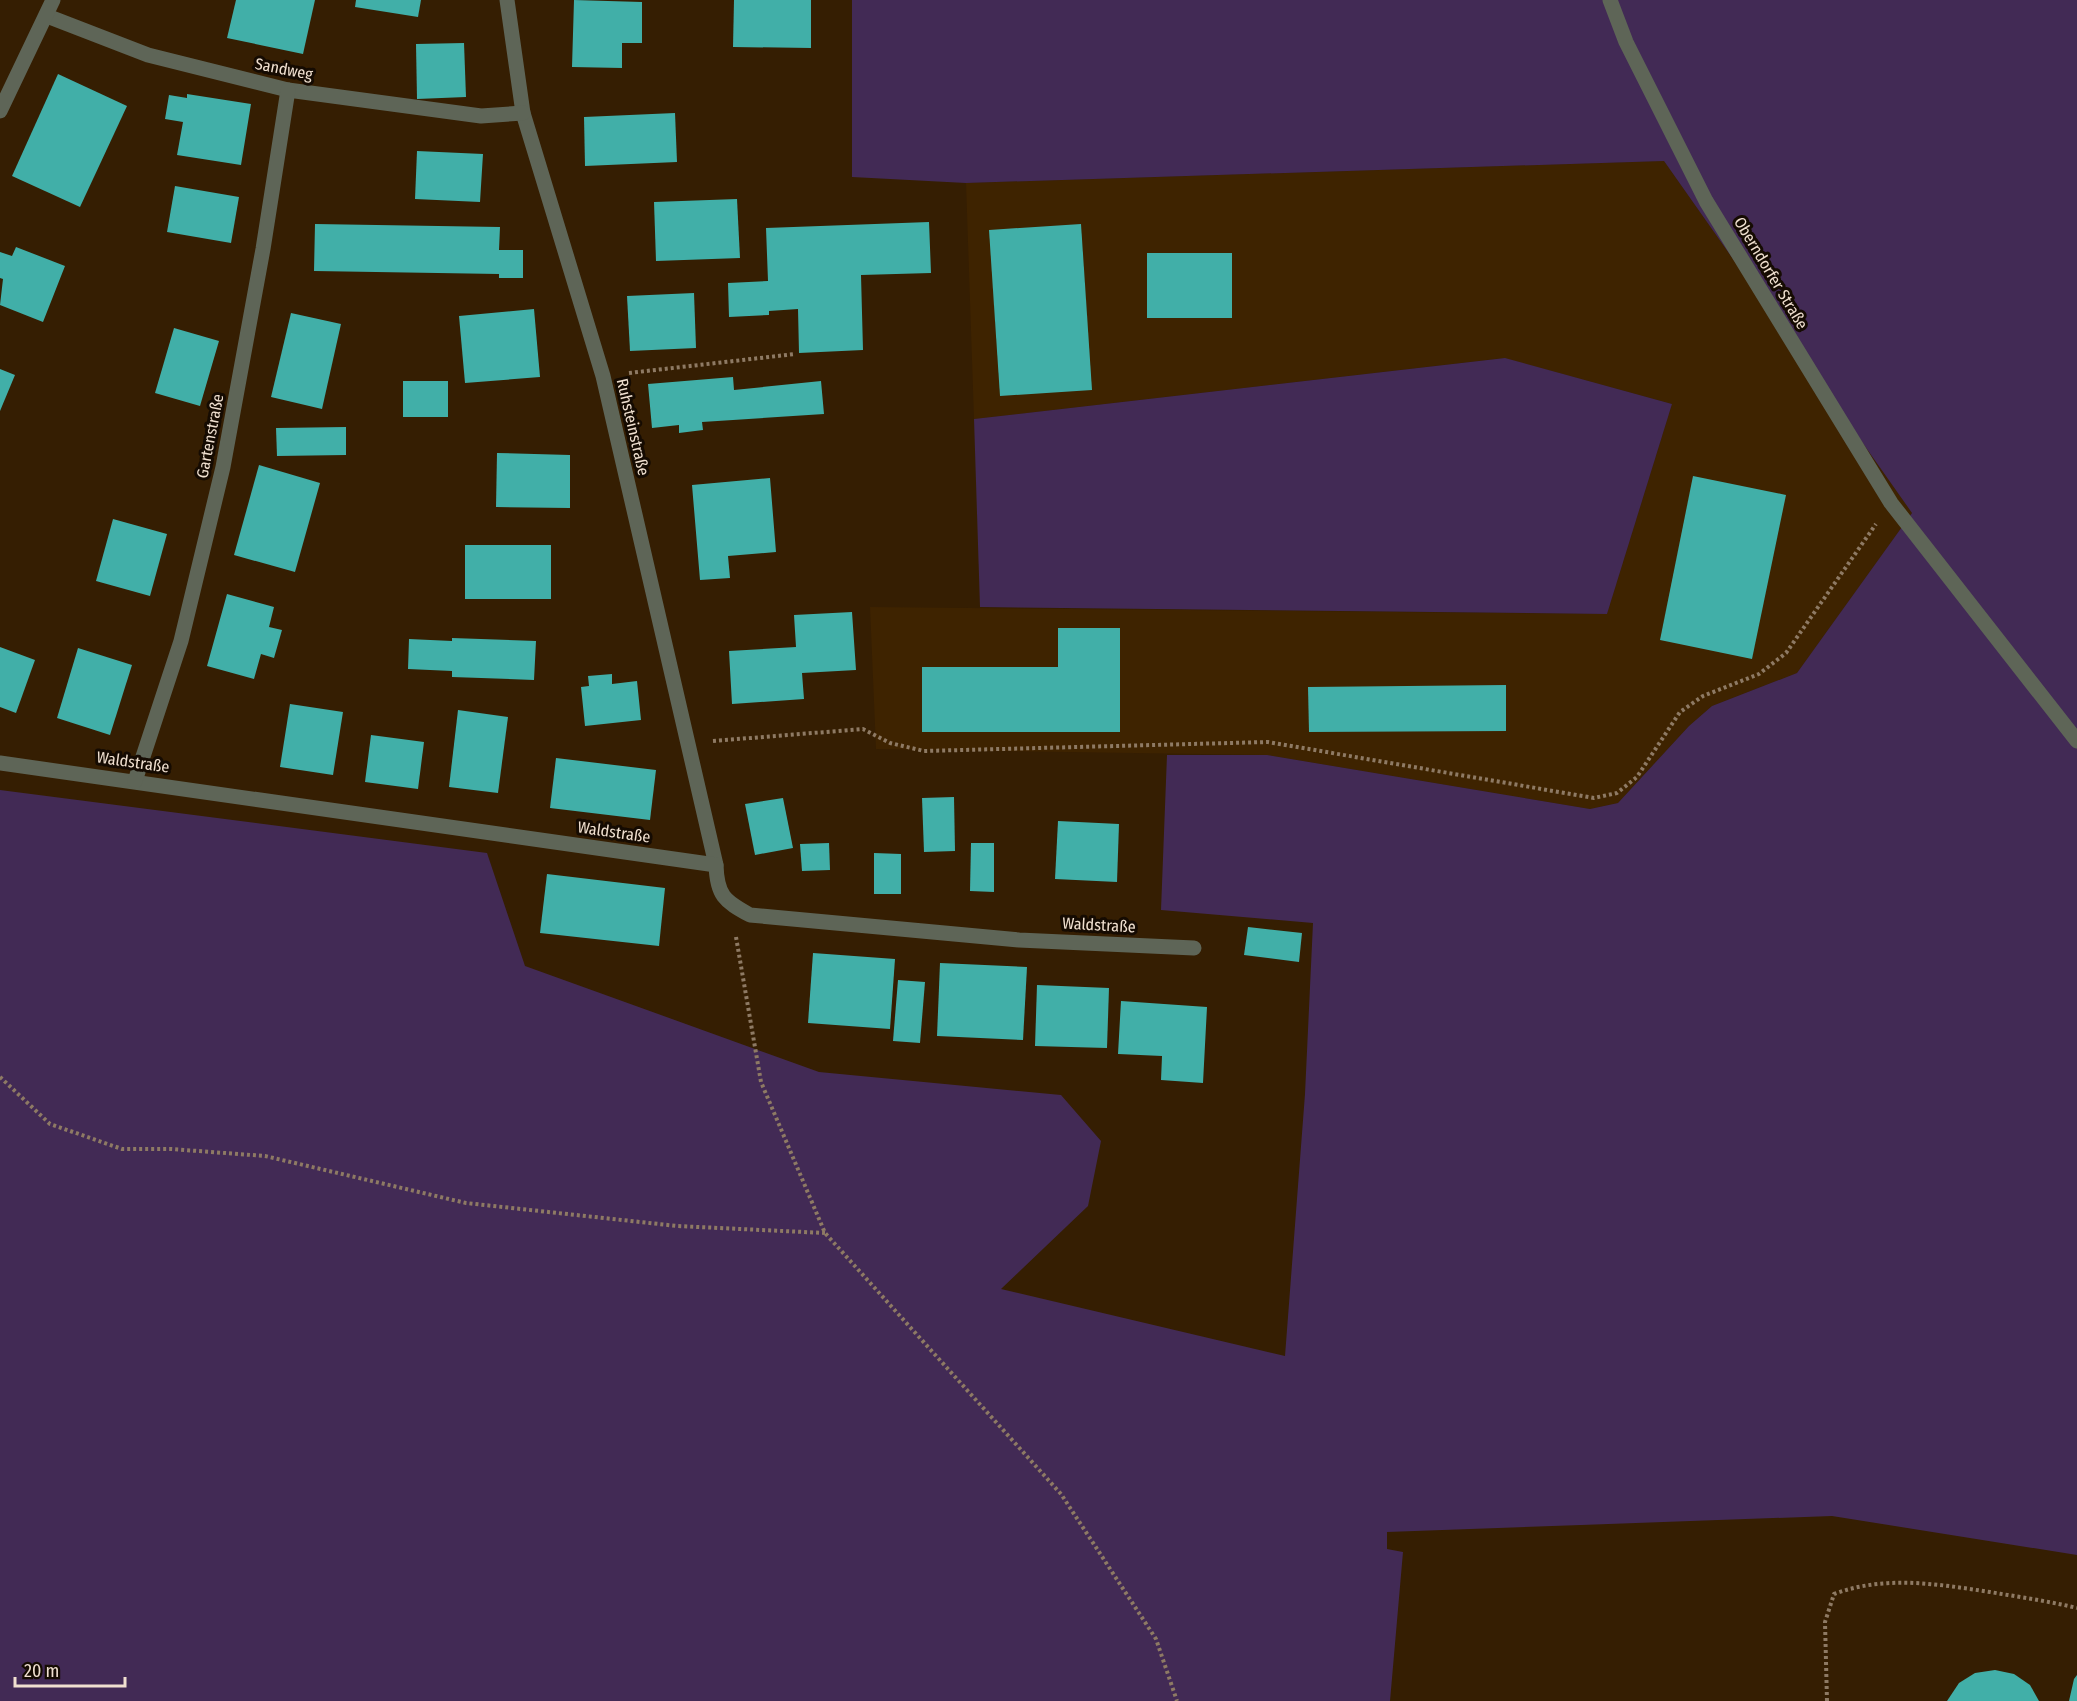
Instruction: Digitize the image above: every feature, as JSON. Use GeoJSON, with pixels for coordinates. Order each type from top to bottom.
{"type":"FeatureCollection","features":[{"type":"Feature","properties":{"kind":"street"},"geometry":{"type":"LineString","coordinates":[[0,111],[53,0]]}},
{"type":"Feature","properties":{"kind":"street","name":"Ruhsteinstraße"},"geometry":{"type":"LineString","coordinates":[[507,0],[523,113],[603,376],[716,865]]}},
{"type":"Feature","properties":{"kind":"street","name":"Oberndorfer Straße"},"geometry":{"type":"LineString","coordinates":[[1610,0],[1626,42],[1706,201],[1891,503],[2077,741]]}},
{"type":"Feature","properties":{"kind":"street","name":"Sandweg"},"geometry":{"type":"LineString","coordinates":[[47,16],[148,55],[288,90],[481,116],[523,113]]}},
{"type":"Feature","properties":{"kind":"street","name":"Gartenstraße"},"geometry":{"type":"LineString","coordinates":[[135,781],[181,641],[223,467],[263,249],[288,90]]}},
{"type":"Feature","properties":{"kind":"street","name":"Waldstraße"},"geometry":{"type":"LineString","coordinates":[[0,763],[716,865]]}},
{"type":"Feature","properties":{"kind":"street"},"geometry":{"type":"LineString","coordinates":[[716,865],[717,888],[730,904]]}},
{"type":"Feature","properties":{"kind":"street","name":"Waldstraße"},"geometry":{"type":"LineString","coordinates":[[730,904],[750,915],[1019,940],[1194,948]]}},
{"type":"Feature","properties":{"kind":"path"},"geometry":{"type":"LineString","coordinates":[[603,376],[795,354]]}},
{"type":"Feature","properties":{"kind":"path"},"geometry":{"type":"LineString","coordinates":[[688,743],[862,729],[890,743],[924,751],[1268,742],[1594,798],[1617,793],[1638,777],[1680,712],[1703,696],[1759,674],[1785,653],[1891,503]]}},
{"type":"Feature","properties":{"kind":"path"},"geometry":{"type":"LineString","coordinates":[[730,904],[761,1082],[825,1233],[1061,1494],[1156,1639],[1177,1701]]}},
{"type":"Feature","properties":{"kind":"path"},"geometry":{"type":"LineString","coordinates":[[0,1077],[50,1124],[122,1149],[171,1149],[265,1156],[466,1203],[677,1226],[825,1233]]}},
{"type":"Feature","properties":{"kind":"path"},"geometry":{"type":"LineString","coordinates":[[1827,1701],[1825,1622],[1834,1594],[1856,1586],[1902,1581],[1937,1584],[2077,1608]]}},
{"type":"Feature","properties":{"kind":"shaded area"},"geometry":{"type":"Polygon","coordinates":[[[852,0],[2077,0],[2077,1555],[1832,1516],[1387,1532],[1387,1549],[1403,1552],[1390,1701],[0,1701],[0,790],[487,853],[525,966],[819,1072],[1061,1095],[1101,1141],[1088,1206],[1001,1289],[1285,1356],[1305,1094],[1313,923],[1161,910],[1167,755],[1267,755],[1590,809],[1618,803],[1689,726],[1712,706],[1797,673],[1912,513],[1664,161],[966,183],[852,177],[852,0]]]}},
{"type":"Feature","properties":{"kind":"shaded area"},"geometry":{"type":"Polygon","coordinates":[[[1664,161],[1912,513],[1797,673],[1712,706],[1689,726],[1618,803],[1590,809],[1267,755],[876,749],[870,607],[1607,614],[1672,404],[1504,358],[974,419],[966,183],[1664,161]]]}},
{"type":"Feature","properties":{"kind":"shaded area"},"geometry":{"type":"Polygon","coordinates":[[[1505,358],[1672,404],[1607,614],[980,607],[974,419],[1505,358]]]}},
{"type":"Feature","properties":{"kind":"building"},"geometry":{"type":"Polygon","coordinates":[[[236,0],[315,0],[303,54],[227,38],[236,0]]]}},
{"type":"Feature","properties":{"kind":"building"},"geometry":{"type":"Polygon","coordinates":[[[356,0],[421,0],[418,17],[355,7],[356,0]]]}},
{"type":"Feature","properties":{"kind":"building"},"geometry":{"type":"Polygon","coordinates":[[[574,0],[642,2],[642,43],[622,43],[622,68],[572,67],[574,0]]]}},
{"type":"Feature","properties":{"kind":"building"},"geometry":{"type":"Polygon","coordinates":[[[734,0],[811,0],[811,48],[733,47],[734,0]]]}},
{"type":"Feature","properties":{"kind":"building"},"geometry":{"type":"Polygon","coordinates":[[[464,43],[466,97],[417,99],[416,44],[464,43]]]}},
{"type":"Feature","properties":{"kind":"building"},"geometry":{"type":"Polygon","coordinates":[[[58,74],[127,106],[80,207],[12,176],[58,74]]]}},
{"type":"Feature","properties":{"kind":"building"},"geometry":{"type":"Polygon","coordinates":[[[187,94],[251,104],[241,165],[177,155],[183,122],[165,119],[169,95],[187,98],[187,94]]]}},
{"type":"Feature","properties":{"kind":"building"},"geometry":{"type":"Polygon","coordinates":[[[675,113],[677,162],[585,166],[584,117],[675,113]]]}},
{"type":"Feature","properties":{"kind":"building"},"geometry":{"type":"Polygon","coordinates":[[[417,151],[483,154],[480,202],[415,199],[417,151]]]}},
{"type":"Feature","properties":{"kind":"building"},"geometry":{"type":"Polygon","coordinates":[[[175,186],[239,197],[231,243],[167,232],[175,186]]]}},
{"type":"Feature","properties":{"kind":"building"},"geometry":{"type":"Polygon","coordinates":[[[737,199],[740,258],[656,261],[654,202],[737,199]]]}},
{"type":"Feature","properties":{"kind":"building"},"geometry":{"type":"Polygon","coordinates":[[[929,222],[931,273],[861,275],[863,350],[799,353],[798,309],[769,311],[769,315],[729,317],[728,283],[768,281],[766,228],[929,222]]]}},
{"type":"Feature","properties":{"kind":"building"},"geometry":{"type":"Polygon","coordinates":[[[315,224],[500,227],[499,250],[523,250],[523,278],[499,278],[499,274],[314,271],[315,224]]]}},
{"type":"Feature","properties":{"kind":"building"},"geometry":{"type":"Polygon","coordinates":[[[1081,224],[1092,390],[1000,396],[989,230],[1081,224]]]}},
{"type":"Feature","properties":{"kind":"building"},"geometry":{"type":"Polygon","coordinates":[[[16,247],[65,266],[43,322],[0,305],[3,279],[0,278],[0,252],[12,256],[16,247]]]}},
{"type":"Feature","properties":{"kind":"building"},"geometry":{"type":"Polygon","coordinates":[[[1147,253],[1232,253],[1232,318],[1147,318],[1147,253]]]}},
{"type":"Feature","properties":{"kind":"building"},"geometry":{"type":"Polygon","coordinates":[[[694,293],[696,348],[630,351],[627,296],[694,293]]]}},
{"type":"Feature","properties":{"kind":"building"},"geometry":{"type":"Polygon","coordinates":[[[534,309],[540,377],[465,383],[459,316],[534,309]]]}},
{"type":"Feature","properties":{"kind":"building"},"geometry":{"type":"Polygon","coordinates":[[[291,313],[341,324],[322,409],[271,397],[291,313]]]}},
{"type":"Feature","properties":{"kind":"building"},"geometry":{"type":"Polygon","coordinates":[[[174,328],[219,341],[200,406],[155,393],[174,328]]]}},
{"type":"Feature","properties":{"kind":"building"},"geometry":{"type":"Polygon","coordinates":[[[0,369],[15,375],[0,411],[0,369]]]}},
{"type":"Feature","properties":{"kind":"building"},"geometry":{"type":"Polygon","coordinates":[[[733,377],[734,390],[821,381],[824,414],[702,422],[703,430],[679,433],[679,425],[652,428],[648,384],[733,377]]]}},
{"type":"Feature","properties":{"kind":"building"},"geometry":{"type":"Polygon","coordinates":[[[403,381],[448,381],[448,417],[403,417],[403,381]]]}},
{"type":"Feature","properties":{"kind":"building"},"geometry":{"type":"Polygon","coordinates":[[[346,427],[346,455],[277,456],[276,428],[346,427]]]}},
{"type":"Feature","properties":{"kind":"building"},"geometry":{"type":"Polygon","coordinates":[[[497,453],[570,455],[570,508],[496,507],[497,453]]]}},
{"type":"Feature","properties":{"kind":"building"},"geometry":{"type":"Polygon","coordinates":[[[259,465],[320,483],[295,572],[234,555],[259,465]]]}},
{"type":"Feature","properties":{"kind":"building"},"geometry":{"type":"Polygon","coordinates":[[[1693,476],[1786,495],[1752,659],[1660,640],[1693,476]]]}},
{"type":"Feature","properties":{"kind":"building"},"geometry":{"type":"Polygon","coordinates":[[[770,478],[776,552],[728,556],[730,578],[700,580],[692,485],[770,478]]]}},
{"type":"Feature","properties":{"kind":"building"},"geometry":{"type":"Polygon","coordinates":[[[113,519],[167,534],[150,596],[96,581],[113,519]]]}},
{"type":"Feature","properties":{"kind":"building"},"geometry":{"type":"Polygon","coordinates":[[[465,545],[551,545],[551,599],[465,599],[465,545]]]}},
{"type":"Feature","properties":{"kind":"building"},"geometry":{"type":"Polygon","coordinates":[[[227,594],[274,607],[269,627],[282,630],[274,658],[261,654],[254,679],[207,666],[227,594]]]}},
{"type":"Feature","properties":{"kind":"building"},"geometry":{"type":"Polygon","coordinates":[[[852,612],[856,670],[802,673],[804,699],[732,704],[729,651],[796,647],[794,615],[852,612]]]}},
{"type":"Feature","properties":{"kind":"building"},"geometry":{"type":"Polygon","coordinates":[[[1058,628],[1120,628],[1120,732],[922,732],[922,667],[1058,667],[1058,628]]]}},
{"type":"Feature","properties":{"kind":"building"},"geometry":{"type":"Polygon","coordinates":[[[452,638],[536,641],[534,680],[452,677],[452,671],[408,669],[409,639],[452,641],[452,638]]]}},
{"type":"Feature","properties":{"kind":"building"},"geometry":{"type":"Polygon","coordinates":[[[0,647],[35,660],[16,713],[0,707],[0,647]]]}},
{"type":"Feature","properties":{"kind":"building"},"geometry":{"type":"Polygon","coordinates":[[[78,648],[132,665],[110,735],[57,718],[78,648]]]}},
{"type":"Feature","properties":{"kind":"building"},"geometry":{"type":"Polygon","coordinates":[[[612,674],[612,684],[637,681],[641,720],[585,726],[581,687],[589,686],[588,676],[612,674]]]}},
{"type":"Feature","properties":{"kind":"building"},"geometry":{"type":"Polygon","coordinates":[[[1506,685],[1506,731],[1309,732],[1308,687],[1506,685]]]}},
{"type":"Feature","properties":{"kind":"building"},"geometry":{"type":"Polygon","coordinates":[[[290,704],[343,712],[333,775],[280,767],[290,704]]]}},
{"type":"Feature","properties":{"kind":"building"},"geometry":{"type":"Polygon","coordinates":[[[458,710],[508,717],[498,793],[449,787],[458,710]]]}},
{"type":"Feature","properties":{"kind":"building"},"geometry":{"type":"Polygon","coordinates":[[[371,735],[424,742],[418,789],[365,782],[371,735]]]}},
{"type":"Feature","properties":{"kind":"building"},"geometry":{"type":"Polygon","coordinates":[[[556,758],[656,770],[650,820],[550,808],[556,758]]]}},
{"type":"Feature","properties":{"kind":"building"},"geometry":{"type":"Polygon","coordinates":[[[954,797],[955,851],[924,852],[922,798],[954,797]]]}},
{"type":"Feature","properties":{"kind":"building"},"geometry":{"type":"Polygon","coordinates":[[[783,798],[793,848],[755,855],[745,804],[783,798]]]}},
{"type":"Feature","properties":{"kind":"building"},"geometry":{"type":"Polygon","coordinates":[[[1058,821],[1119,824],[1117,882],[1055,879],[1058,821]]]}},
{"type":"Feature","properties":{"kind":"building"},"geometry":{"type":"Polygon","coordinates":[[[829,843],[830,870],[802,871],[800,844],[829,843]]]}},
{"type":"Feature","properties":{"kind":"building"},"geometry":{"type":"Polygon","coordinates":[[[971,843],[994,843],[994,892],[970,891],[971,843]]]}},
{"type":"Feature","properties":{"kind":"building"},"geometry":{"type":"Polygon","coordinates":[[[874,853],[901,854],[901,894],[874,894],[874,853]]]}},
{"type":"Feature","properties":{"kind":"building"},"geometry":{"type":"Polygon","coordinates":[[[547,874],[665,888],[659,946],[540,933],[547,874]]]}},
{"type":"Feature","properties":{"kind":"building"},"geometry":{"type":"Polygon","coordinates":[[[1248,927],[1302,933],[1299,962],[1244,955],[1248,927]]]}},
{"type":"Feature","properties":{"kind":"building"},"geometry":{"type":"Polygon","coordinates":[[[813,953],[895,959],[890,1029],[808,1023],[813,953]]]}},
{"type":"Feature","properties":{"kind":"building"},"geometry":{"type":"Polygon","coordinates":[[[940,963],[1027,967],[1023,1040],[937,1036],[940,963]]]}},
{"type":"Feature","properties":{"kind":"building"},"geometry":{"type":"Polygon","coordinates":[[[898,980],[925,982],[920,1043],[893,1041],[898,980]]]}},
{"type":"Feature","properties":{"kind":"building"},"geometry":{"type":"Polygon","coordinates":[[[1037,985],[1109,988],[1107,1048],[1035,1046],[1037,985]]]}},
{"type":"Feature","properties":{"kind":"building"},"geometry":{"type":"Polygon","coordinates":[[[1121,1001],[1207,1007],[1203,1083],[1161,1080],[1162,1056],[1118,1054],[1121,1001]]]}},
{"type":"Feature","properties":{"kind":"building"},"geometry":{"type":"Polygon","coordinates":[[[1995,1670],[2014,1674],[2030,1685],[2039,1701],[1947,1701],[1959,1683],[1975,1673],[1995,1670]]]}},
{"type":"Feature","properties":{"kind":"building"},"geometry":{"type":"Polygon","coordinates":[[[2077,1675],[2077,1701],[2069,1701],[2074,1679],[2077,1675]]]}}]}
